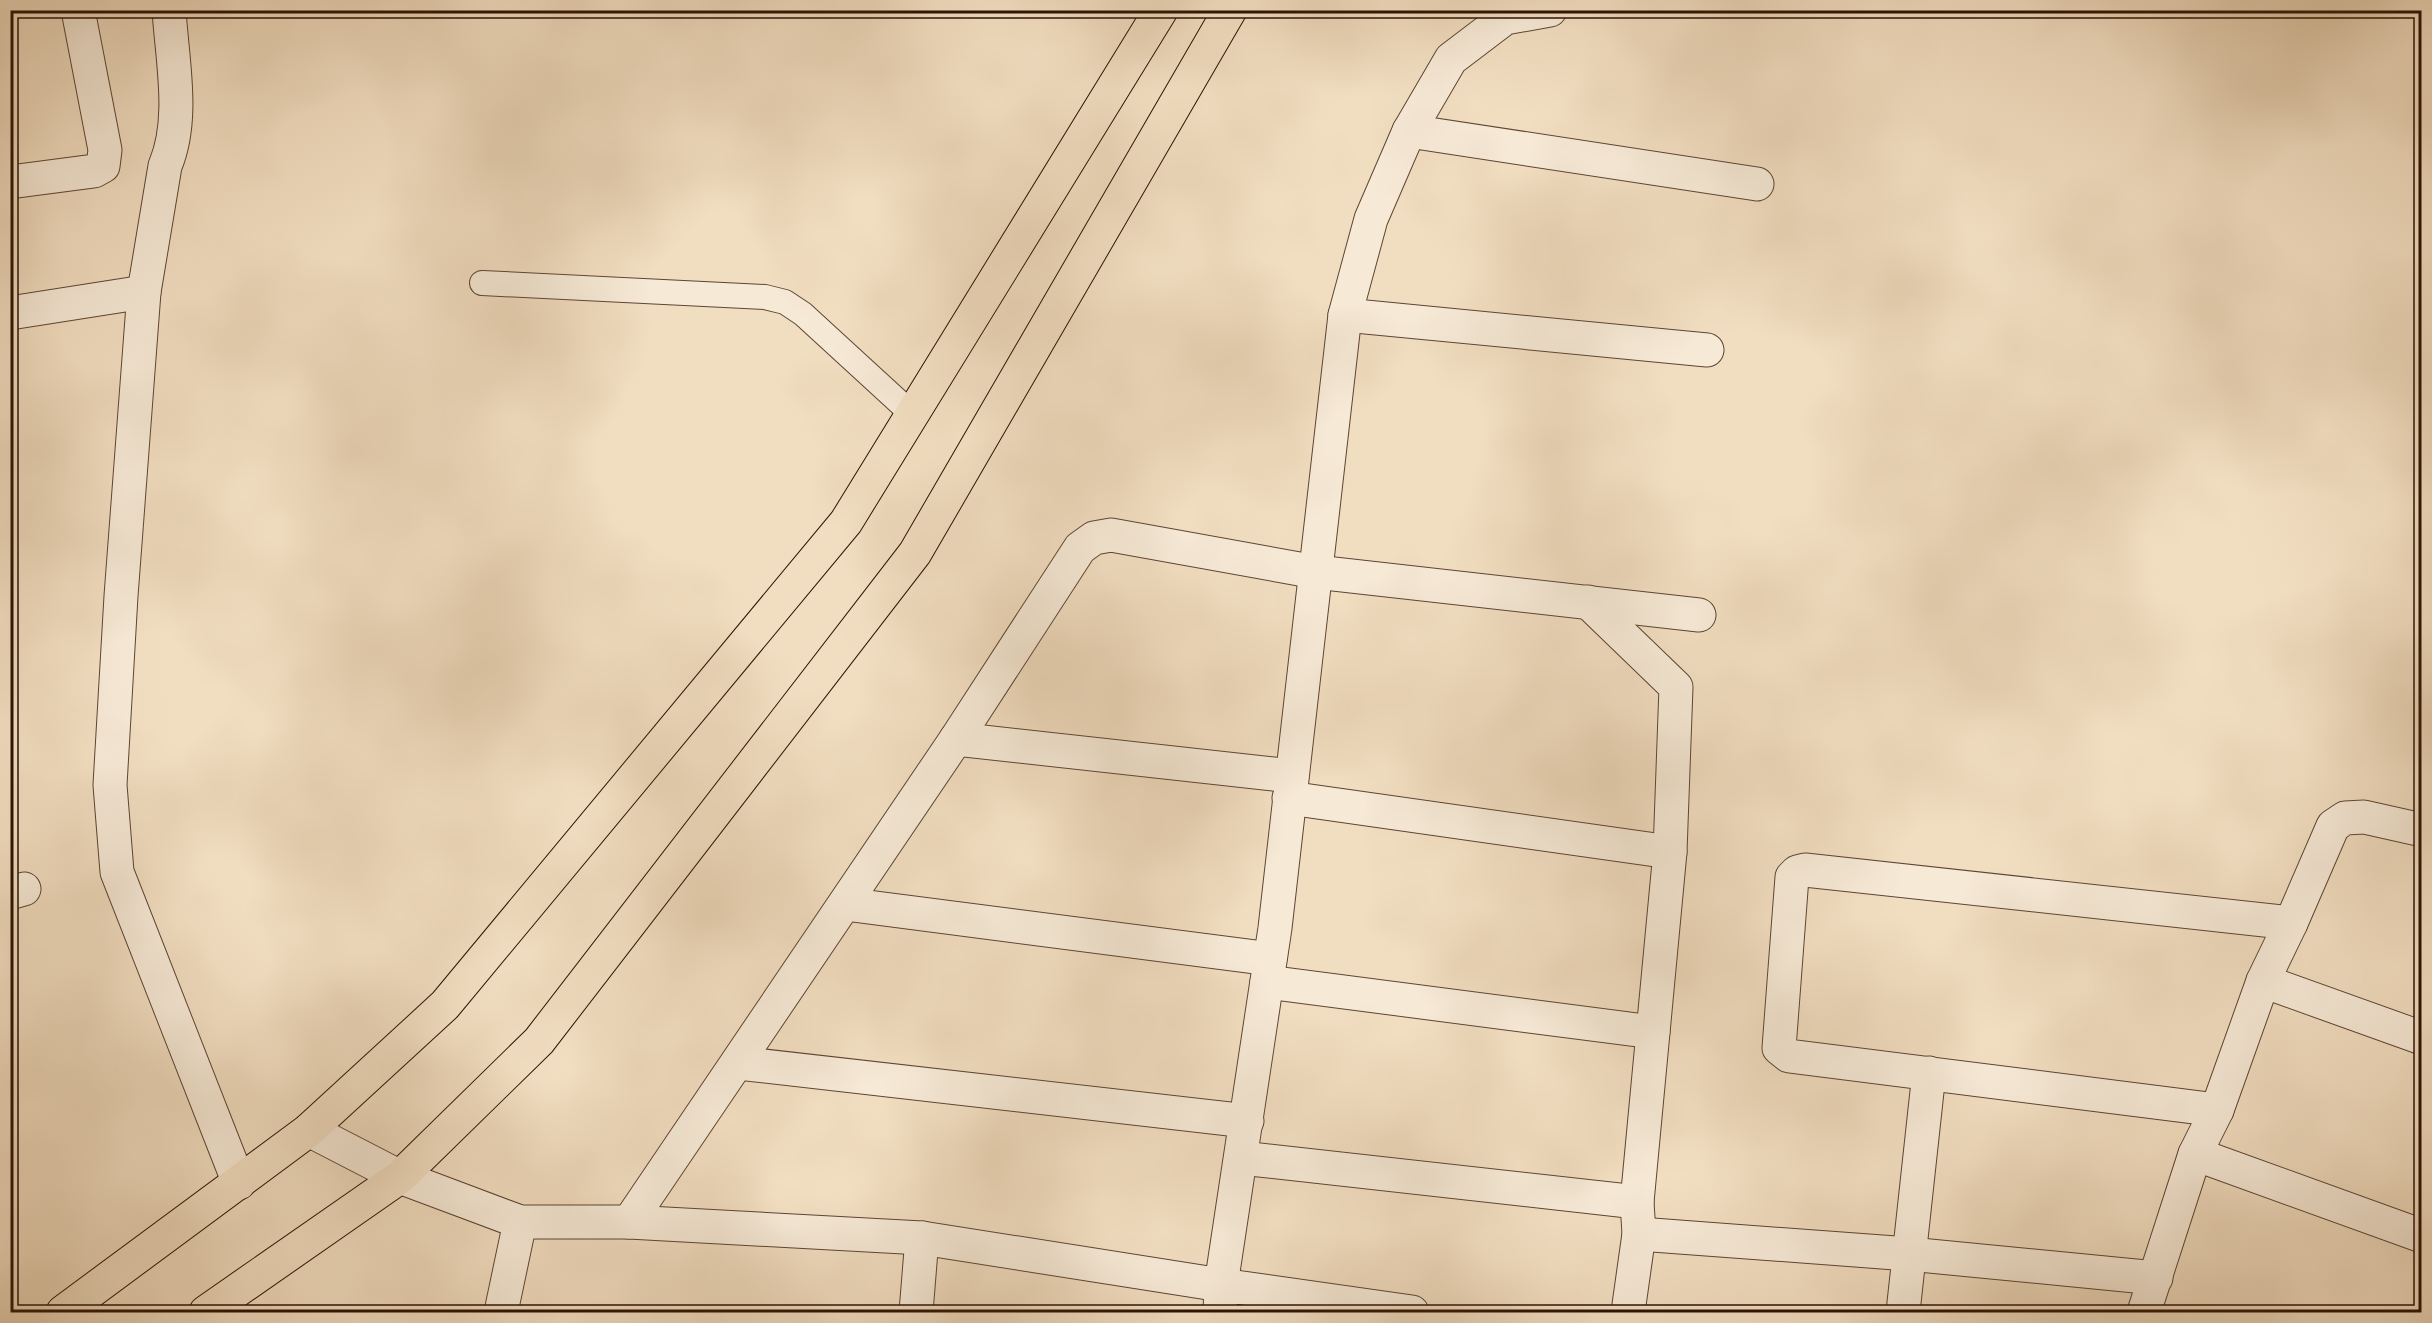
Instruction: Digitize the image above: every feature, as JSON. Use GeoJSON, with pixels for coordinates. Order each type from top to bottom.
{"type":"FeatureCollection","features":[{"type":"Feature","properties":{"kind":"main road"},"geometry":{"type":"LineString","coordinates":[[63,1312],[309,1130],[445,1005],[846,522],[1161,10]]}},
{"type":"Feature","properties":{"kind":"main road"},"geometry":{"type":"LineString","coordinates":[[206,1312],[400,1177],[539,1041],[915,553],[1230,10]]}},
{"type":"Feature","properties":{"kind":"street"},"geometry":{"type":"LineString","coordinates":[[10,182],[94,171],[103,166],[105,150],[78,10]]}},
{"type":"Feature","properties":{"kind":"street"},"geometry":{"type":"LineString","coordinates":[[169,10],[177,125],[173,147],[165,166],[144,292],[121,596],[110,785],[117,872],[239,1183]]}},
{"type":"Feature","properties":{"kind":"street"},"geometry":{"type":"LineString","coordinates":[[1221,1299],[1268,970],[1345,315],[1371,219],[1409,132],[1451,59],[1506,14],[1550,10]]}},
{"type":"Feature","properties":{"kind":"street"},"geometry":{"type":"LineString","coordinates":[[1409,132],[1757,184]]}},
{"type":"Feature","properties":{"kind":"street"},"geometry":{"type":"LineString","coordinates":[[10,313],[144,292]]}},
{"type":"Feature","properties":{"kind":"street"},"geometry":{"type":"LineString","coordinates":[[1345,315],[1707,350]]}},
{"type":"Feature","properties":{"kind":"street"},"geometry":{"type":"LineString","coordinates":[[629,1222],[956,739],[1080,548],[1094,538],[1110,535],[1316,572],[1699,615]]}},
{"type":"Feature","properties":{"kind":"street"},"geometry":{"type":"LineString","coordinates":[[1588,602],[1676,687],[1670,852],[1637,1202],[1639,1234],[1628,1312]]}},
{"type":"Feature","properties":{"kind":"street"},"geometry":{"type":"LineString","coordinates":[[956,739],[1290,787],[1670,852]]}},
{"type":"Feature","properties":{"kind":"street"},"geometry":{"type":"LineString","coordinates":[[2144,1312],[2195,1154],[2217,1110],[2264,981],[2333,826],[2345,818],[2364,817],[2421,830]]}},
{"type":"Feature","properties":{"kind":"street"},"geometry":{"type":"LineString","coordinates":[[2217,1110],[1789,1056],[1779,1048],[1792,877],[1797,872],[1805,870],[1817,871],[2291,923]]}},
{"type":"Feature","properties":{"kind":"street"},"geometry":{"type":"LineString","coordinates":[[845,904],[1653,1032]]}},
{"type":"Feature","properties":{"kind":"street"},"geometry":{"type":"LineString","coordinates":[[2264,981],[2421,1038]]}},
{"type":"Feature","properties":{"kind":"street"},"geometry":{"type":"LineString","coordinates":[[738,1063],[1247,1121]]}},
{"type":"Feature","properties":{"kind":"street"},"geometry":{"type":"LineString","coordinates":[[1903,1312],[1929,1073]]}},
{"type":"Feature","properties":{"kind":"street"},"geometry":{"type":"LineString","coordinates":[[309,1130],[400,1177],[520,1222],[629,1222],[922,1239],[1221,1299],[1412,1312]]}},
{"type":"Feature","properties":{"kind":"street"},"geometry":{"type":"LineString","coordinates":[[2195,1154],[2421,1236]]}},
{"type":"Feature","properties":{"kind":"street"},"geometry":{"type":"LineString","coordinates":[[1241,1158],[1637,1202]]}},
{"type":"Feature","properties":{"kind":"street"},"geometry":{"type":"LineString","coordinates":[[501,1312],[520,1222]]}},
{"type":"Feature","properties":{"kind":"street"},"geometry":{"type":"LineString","coordinates":[[1639,1234],[1909,1254],[2156,1278]]}},
{"type":"Feature","properties":{"kind":"street"},"geometry":{"type":"LineString","coordinates":[[916,1312],[922,1239]]}},
{"type":"Feature","properties":{"kind":"lane"},"geometry":{"type":"LineString","coordinates":[[482,283],[765,297],[785,302],[803,314],[912,414]]}}]}
